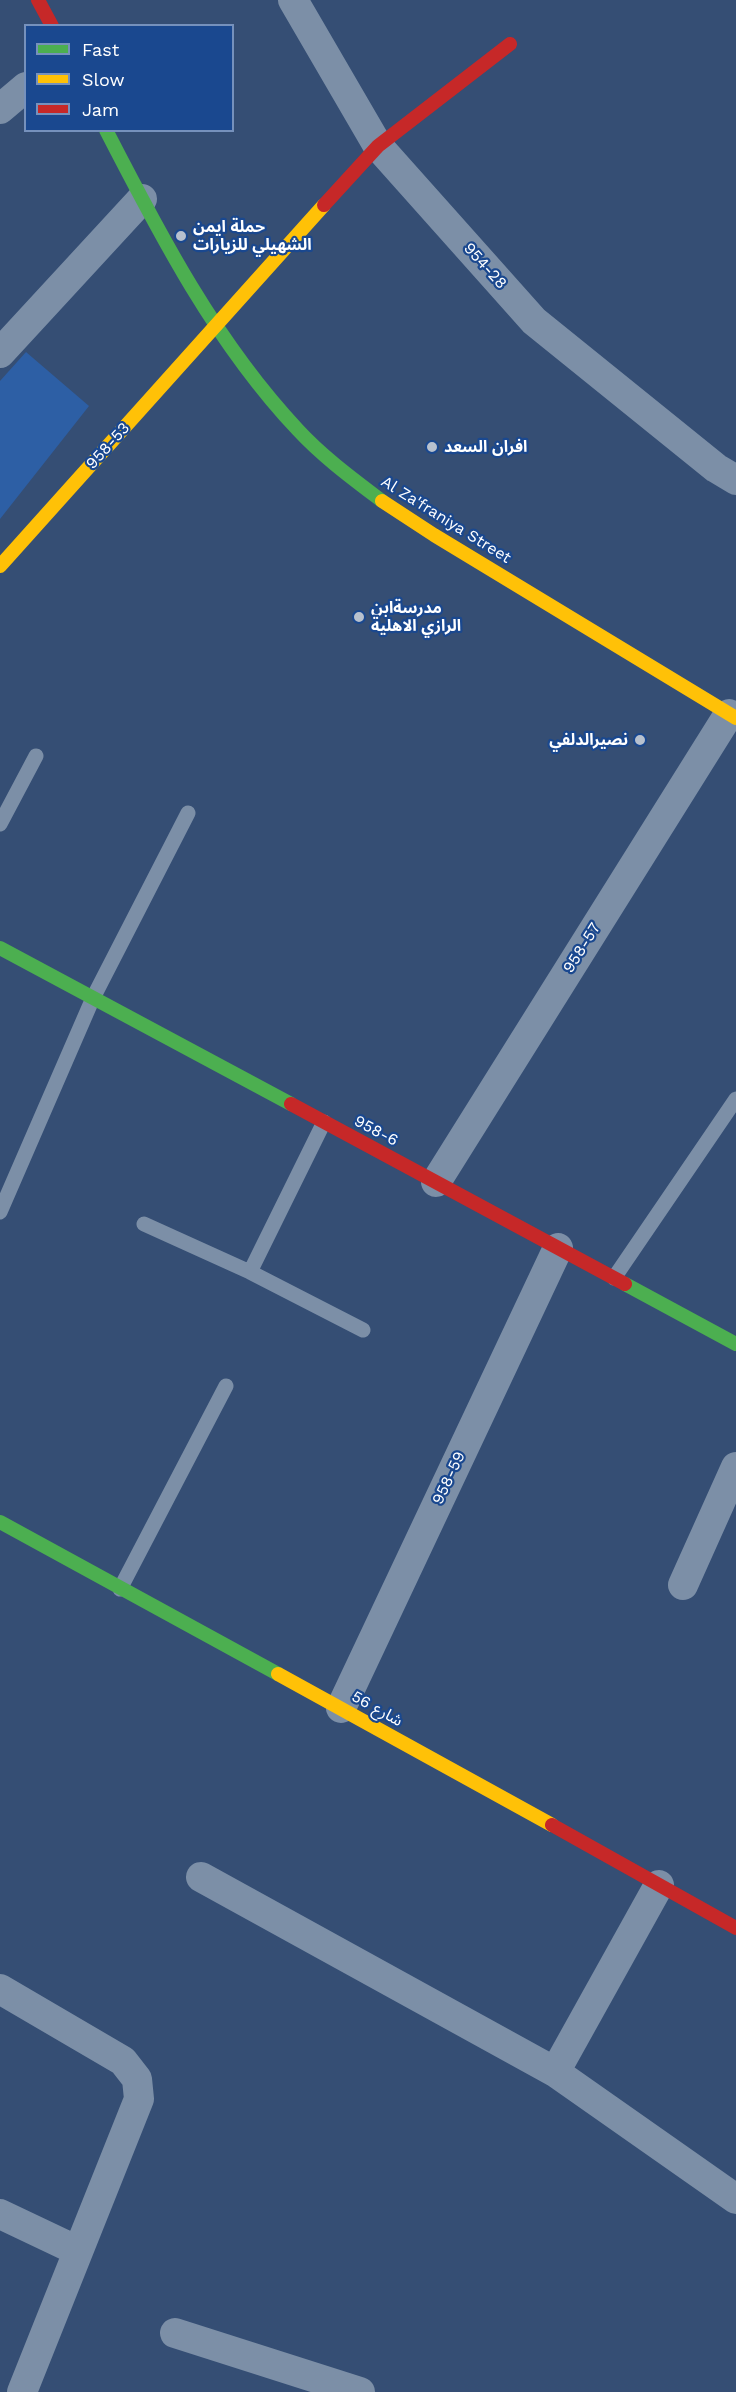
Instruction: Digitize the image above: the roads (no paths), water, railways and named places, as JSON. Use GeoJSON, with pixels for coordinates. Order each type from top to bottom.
{"type":"FeatureCollection","features":[{"type":"Feature","properties":{"kind":"street"},"geometry":{"type":"LineString","coordinates":[[38,0],[50,24]]}},
{"type":"Feature","properties":{"kind":"street","name":"954-28"},"geometry":{"type":"LineString","coordinates":[[293,0],[378,146],[534,321],[716,468],[736,480]]}},
{"type":"Feature","properties":{"kind":"street","name":"958-53"},"geometry":{"type":"LineString","coordinates":[[0,566],[378,146],[510,44]]}},
{"type":"Feature","properties":{"kind":"street"},"geometry":{"type":"LineString","coordinates":[[0,110],[24,89]]}},
{"type":"Feature","properties":{"kind":"street","name":"Al Za'franiya Street"},"geometry":{"type":"LineString","coordinates":[[107,132],[141,199],[216,326],[272,401],[323,455],[384,503],[733,716]]}},
{"type":"Feature","properties":{"kind":"street"},"geometry":{"type":"LineString","coordinates":[[0,353],[141,199]]}},
{"type":"Feature","properties":{"kind":"street","name":"958-57"},"geometry":{"type":"LineString","coordinates":[[436,1182],[733,716]]}},
{"type":"Feature","properties":{"kind":"street","name":"958-6"},"geometry":{"type":"LineString","coordinates":[[0,948],[736,1344]]}},
{"type":"Feature","properties":{"kind":"street","name":"958-59"},"geometry":{"type":"LineString","coordinates":[[341,1708],[558,1248]]}},
{"type":"Feature","properties":{"kind":"street"},"geometry":{"type":"LineString","coordinates":[[683,1585],[736,1467]]}},
{"type":"Feature","properties":{"kind":"street","name":"شارع 56"},"geometry":{"type":"LineString","coordinates":[[0,1522],[341,1708],[736,1929]]}},
{"type":"Feature","properties":{"kind":"street"},"geometry":{"type":"LineString","coordinates":[[201,1877],[555,2072],[736,2199]]}},
{"type":"Feature","properties":{"kind":"street"},"geometry":{"type":"LineString","coordinates":[[555,2072],[659,1885]]}},
{"type":"Feature","properties":{"kind":"street"},"geometry":{"type":"LineString","coordinates":[[0,1989],[123,2061],[137,2079],[139,2099],[22,2392]]}},
{"type":"Feature","properties":{"kind":"street"},"geometry":{"type":"LineString","coordinates":[[0,2214],[78,2251]]}},
{"type":"Feature","properties":{"kind":"street"},"geometry":{"type":"LineString","coordinates":[[175,2333],[360,2392]]}},
{"type":"Feature","properties":{"kind":"lane"},"geometry":{"type":"LineString","coordinates":[[0,824],[36,756]]}},
{"type":"Feature","properties":{"kind":"lane"},"geometry":{"type":"LineString","coordinates":[[0,1212],[93,998],[188,813]]}},
{"type":"Feature","properties":{"kind":"lane"},"geometry":{"type":"LineString","coordinates":[[614,1278],[736,1099]]}},
{"type":"Feature","properties":{"kind":"lane"},"geometry":{"type":"LineString","coordinates":[[249,1272],[324,1122]]}},
{"type":"Feature","properties":{"kind":"lane"},"geometry":{"type":"LineString","coordinates":[[144,1224],[249,1272],[363,1330]]}},
{"type":"Feature","properties":{"kind":"lane"},"geometry":{"type":"LineString","coordinates":[[120,1589],[226,1386]]}},
{"type":"Feature","properties":{"kind":"place","name":"حملة ايمن الشهيلي للزيارات"},"geometry":{"type":"Point","coordinates":[181,236]}},
{"type":"Feature","properties":{"kind":"place","name":"افران السعد"},"geometry":{"type":"Point","coordinates":[432,447]}},
{"type":"Feature","properties":{"kind":"place","name":"مدرسةابن الرازي الاهلية"},"geometry":{"type":"Point","coordinates":[359,617]}},
{"type":"Feature","properties":{"kind":"place","name":"نصيرالدلفي"},"geometry":{"type":"Point","coordinates":[640,740]}}]}
